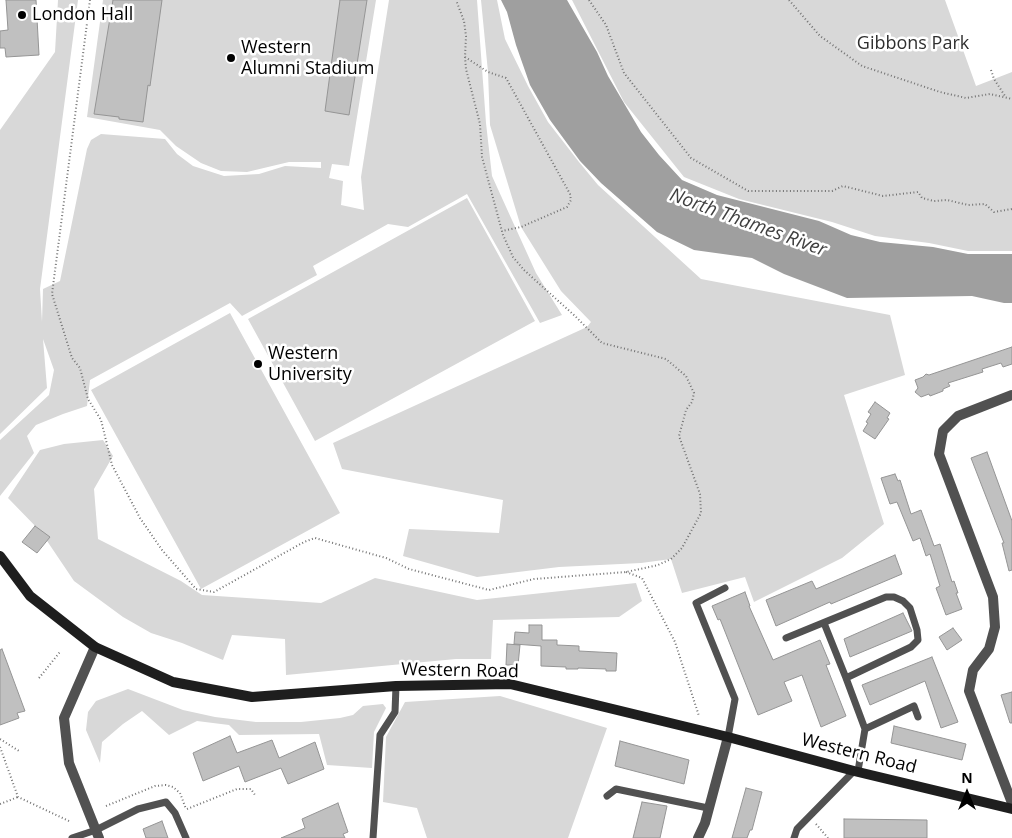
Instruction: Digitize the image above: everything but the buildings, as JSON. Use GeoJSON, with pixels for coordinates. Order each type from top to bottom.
{"type":"FeatureCollection","features":[{"type":"Feature","properties":{"kind":"main road","name":"Western Road"},"geometry":{"type":"LineString","coordinates":[[0,556],[30,596],[95,647],[173,682],[252,696],[396,686],[510,684],[1012,809]]}},
{"type":"Feature","properties":{"kind":"street"},"geometry":{"type":"LineString","coordinates":[[1012,395],[958,416],[943,431],[939,454],[993,597],[995,627],[989,649],[973,670],[969,692],[1012,803]]}},
{"type":"Feature","properties":{"kind":"street"},"geometry":{"type":"LineString","coordinates":[[95,647],[64,718],[69,763],[97,834]]}},
{"type":"Feature","properties":{"kind":"street"},"geometry":{"type":"LineString","coordinates":[[698,838],[728,737]]}},
{"type":"Feature","properties":{"kind":"lane"},"geometry":{"type":"LineString","coordinates":[[725,588],[696,603],[735,700],[728,737]]}},
{"type":"Feature","properties":{"kind":"lane"},"geometry":{"type":"LineString","coordinates":[[786,638],[886,597],[894,597],[910,608],[918,640],[911,647],[846,678]]}},
{"type":"Feature","properties":{"kind":"lane"},"geometry":{"type":"LineString","coordinates":[[794,838],[797,829],[856,771],[865,729],[824,624]]}},
{"type":"Feature","properties":{"kind":"lane"},"geometry":{"type":"LineString","coordinates":[[373,838],[380,735],[395,712],[396,686]]}},
{"type":"Feature","properties":{"kind":"lane"},"geometry":{"type":"LineString","coordinates":[[865,729],[914,706],[918,717]]}},
{"type":"Feature","properties":{"kind":"lane"},"geometry":{"type":"LineString","coordinates":[[607,796],[616,789],[708,808]]}},
{"type":"Feature","properties":{"kind":"lane"},"geometry":{"type":"LineString","coordinates":[[72,838],[97,834],[138,809],[166,802],[175,812],[186,838]]}},
{"type":"Feature","properties":{"kind":"path"},"geometry":{"type":"LineString","coordinates":[[90,0],[52,294],[72,358],[80,368],[88,399],[101,420],[112,465],[140,518],[162,550],[196,589],[214,592],[304,542],[315,538],[386,558],[409,569],[489,590],[534,579],[626,572],[658,565],[671,559],[682,548],[701,514],[700,494],[679,436],[686,410],[692,402],[694,393],[686,376],[666,359],[602,343],[524,270],[513,257],[502,231],[482,157],[480,124],[466,69],[464,22],[456,0]]}},
{"type":"Feature","properties":{"kind":"path"},"geometry":{"type":"LineString","coordinates":[[589,0],[606,25],[624,73],[691,158],[748,191],[832,192],[843,186],[883,196],[918,192],[922,198],[934,201],[947,200],[968,204],[985,204],[994,212],[1012,209]]}},
{"type":"Feature","properties":{"kind":"path"},"geometry":{"type":"LineString","coordinates":[[788,0],[820,36],[862,66],[940,92],[966,98],[990,94],[1012,99]]}},
{"type":"Feature","properties":{"kind":"path"},"geometry":{"type":"LineString","coordinates":[[465,57],[488,72],[506,78],[570,194],[571,200],[567,207],[521,227],[502,231]]}},
{"type":"Feature","properties":{"kind":"path"},"geometry":{"type":"LineString","coordinates":[[991,70],[994,79],[1005,96]]}},
{"type":"Feature","properties":{"kind":"path"},"geometry":{"type":"LineString","coordinates":[[626,572],[642,578],[675,642],[699,716]]}},
{"type":"Feature","properties":{"kind":"path"},"geometry":{"type":"LineString","coordinates":[[39,678],[60,652]]}},
{"type":"Feature","properties":{"kind":"path"},"geometry":{"type":"LineString","coordinates":[[0,739],[19,751]]}},
{"type":"Feature","properties":{"kind":"path"},"geometry":{"type":"LineString","coordinates":[[0,747],[18,797],[69,821]]}},
{"type":"Feature","properties":{"kind":"path"},"geometry":{"type":"LineString","coordinates":[[106,806],[155,786],[166,785],[173,787],[180,793],[186,809]]}},
{"type":"Feature","properties":{"kind":"path"},"geometry":{"type":"LineString","coordinates":[[175,812],[237,789],[251,789],[255,795]]}},
{"type":"Feature","properties":{"kind":"path"},"geometry":{"type":"LineString","coordinates":[[0,804],[18,797]]}},
{"type":"Feature","properties":{"kind":"path"},"geometry":{"type":"LineString","coordinates":[[810,816],[828,838]]}},
{"type":"Feature","properties":{"kind":"green space"},"geometry":{"type":"Polygon","coordinates":[[[58,0],[78,0],[40,289],[42,322],[43,289],[60,281],[87,149],[91,140],[101,134],[165,139],[177,154],[193,166],[224,176],[259,174],[285,166],[321,168],[321,162],[289,162],[247,172],[221,171],[201,163],[176,146],[160,130],[87,117],[103,0],[376,0],[349,166],[332,164],[329,178],[343,181],[341,205],[364,210],[361,177],[389,0],[477,0],[492,176],[536,273],[562,315],[540,323],[467,194],[408,227],[388,224],[313,266],[317,275],[242,316],[230,303],[90,380],[87,406],[36,425],[27,436],[34,453],[0,496],[0,440],[49,395],[54,370],[43,339],[47,388],[0,434],[0,130],[55,52],[58,0]]]}},
{"type":"Feature","properties":{"kind":"green space"},"geometry":{"type":"Polygon","coordinates":[[[481,0],[497,0],[505,39],[528,86],[548,122],[579,162],[598,185],[701,279],[890,315],[905,375],[844,395],[884,524],[842,558],[754,602],[745,577],[682,593],[671,559],[641,563],[559,567],[477,577],[403,556],[409,529],[499,533],[503,500],[342,469],[333,443],[587,327],[591,322],[561,291],[521,227],[490,125],[488,72],[481,0]]]}},
{"type":"Feature","properties":{"kind":"green space","name":"Gibbons Park"},"geometry":{"type":"Polygon","coordinates":[[[572,0],[945,0],[976,86],[1012,72],[1012,251],[968,251],[929,243],[875,236],[832,222],[739,199],[684,177],[624,102],[572,0]]]}},
{"type":"Feature","properties":{"kind":"green space"},"geometry":{"type":"Polygon","coordinates":[[[467,198],[535,321],[315,441],[248,319],[467,198]]]}},
{"type":"Feature","properties":{"kind":"green space"},"geometry":{"type":"Polygon","coordinates":[[[230,313],[340,513],[201,589],[91,390],[230,313]]]}},
{"type":"Feature","properties":{"kind":"green space"},"geometry":{"type":"Polygon","coordinates":[[[103,440],[113,456],[94,489],[98,539],[181,581],[202,595],[321,603],[375,578],[477,600],[636,583],[642,601],[619,617],[493,620],[491,659],[456,659],[286,675],[285,639],[232,635],[223,660],[182,643],[151,633],[123,617],[74,581],[41,532],[8,498],[40,450],[64,444],[103,440]]]}},
{"type":"Feature","properties":{"kind":"green space"},"geometry":{"type":"Polygon","coordinates":[[[128,689],[183,710],[215,717],[256,722],[301,722],[340,718],[353,715],[363,706],[383,704],[386,708],[374,732],[372,768],[327,765],[319,734],[239,735],[229,725],[197,721],[169,735],[142,711],[102,742],[100,763],[86,730],[88,712],[96,701],[128,689]]]}},
{"type":"Feature","properties":{"kind":"green space"},"geometry":{"type":"Polygon","coordinates":[[[500,696],[607,728],[568,838],[427,838],[417,808],[383,802],[386,737],[405,702],[500,696]]]}},
{"type":"Feature","properties":{"kind":"water","name":"North Thames River"},"geometry":{"type":"Polygon","coordinates":[[[501,0],[567,0],[641,132],[682,180],[717,195],[819,221],[851,235],[880,242],[933,247],[968,254],[1012,254],[1012,303],[972,296],[847,298],[784,274],[752,258],[694,250],[657,232],[601,183],[580,161],[550,120],[530,85],[507,12],[501,0]]]}},
{"type":"Feature","properties":{"kind":"place","name":"London Hall"},"geometry":{"type":"Point","coordinates":[22,15]}},
{"type":"Feature","properties":{"kind":"place","name":"Western Alumni Stadium"},"geometry":{"type":"Point","coordinates":[231,58]}},
{"type":"Feature","properties":{"kind":"place","name":"Western University"},"geometry":{"type":"Point","coordinates":[258,364]}}]}
